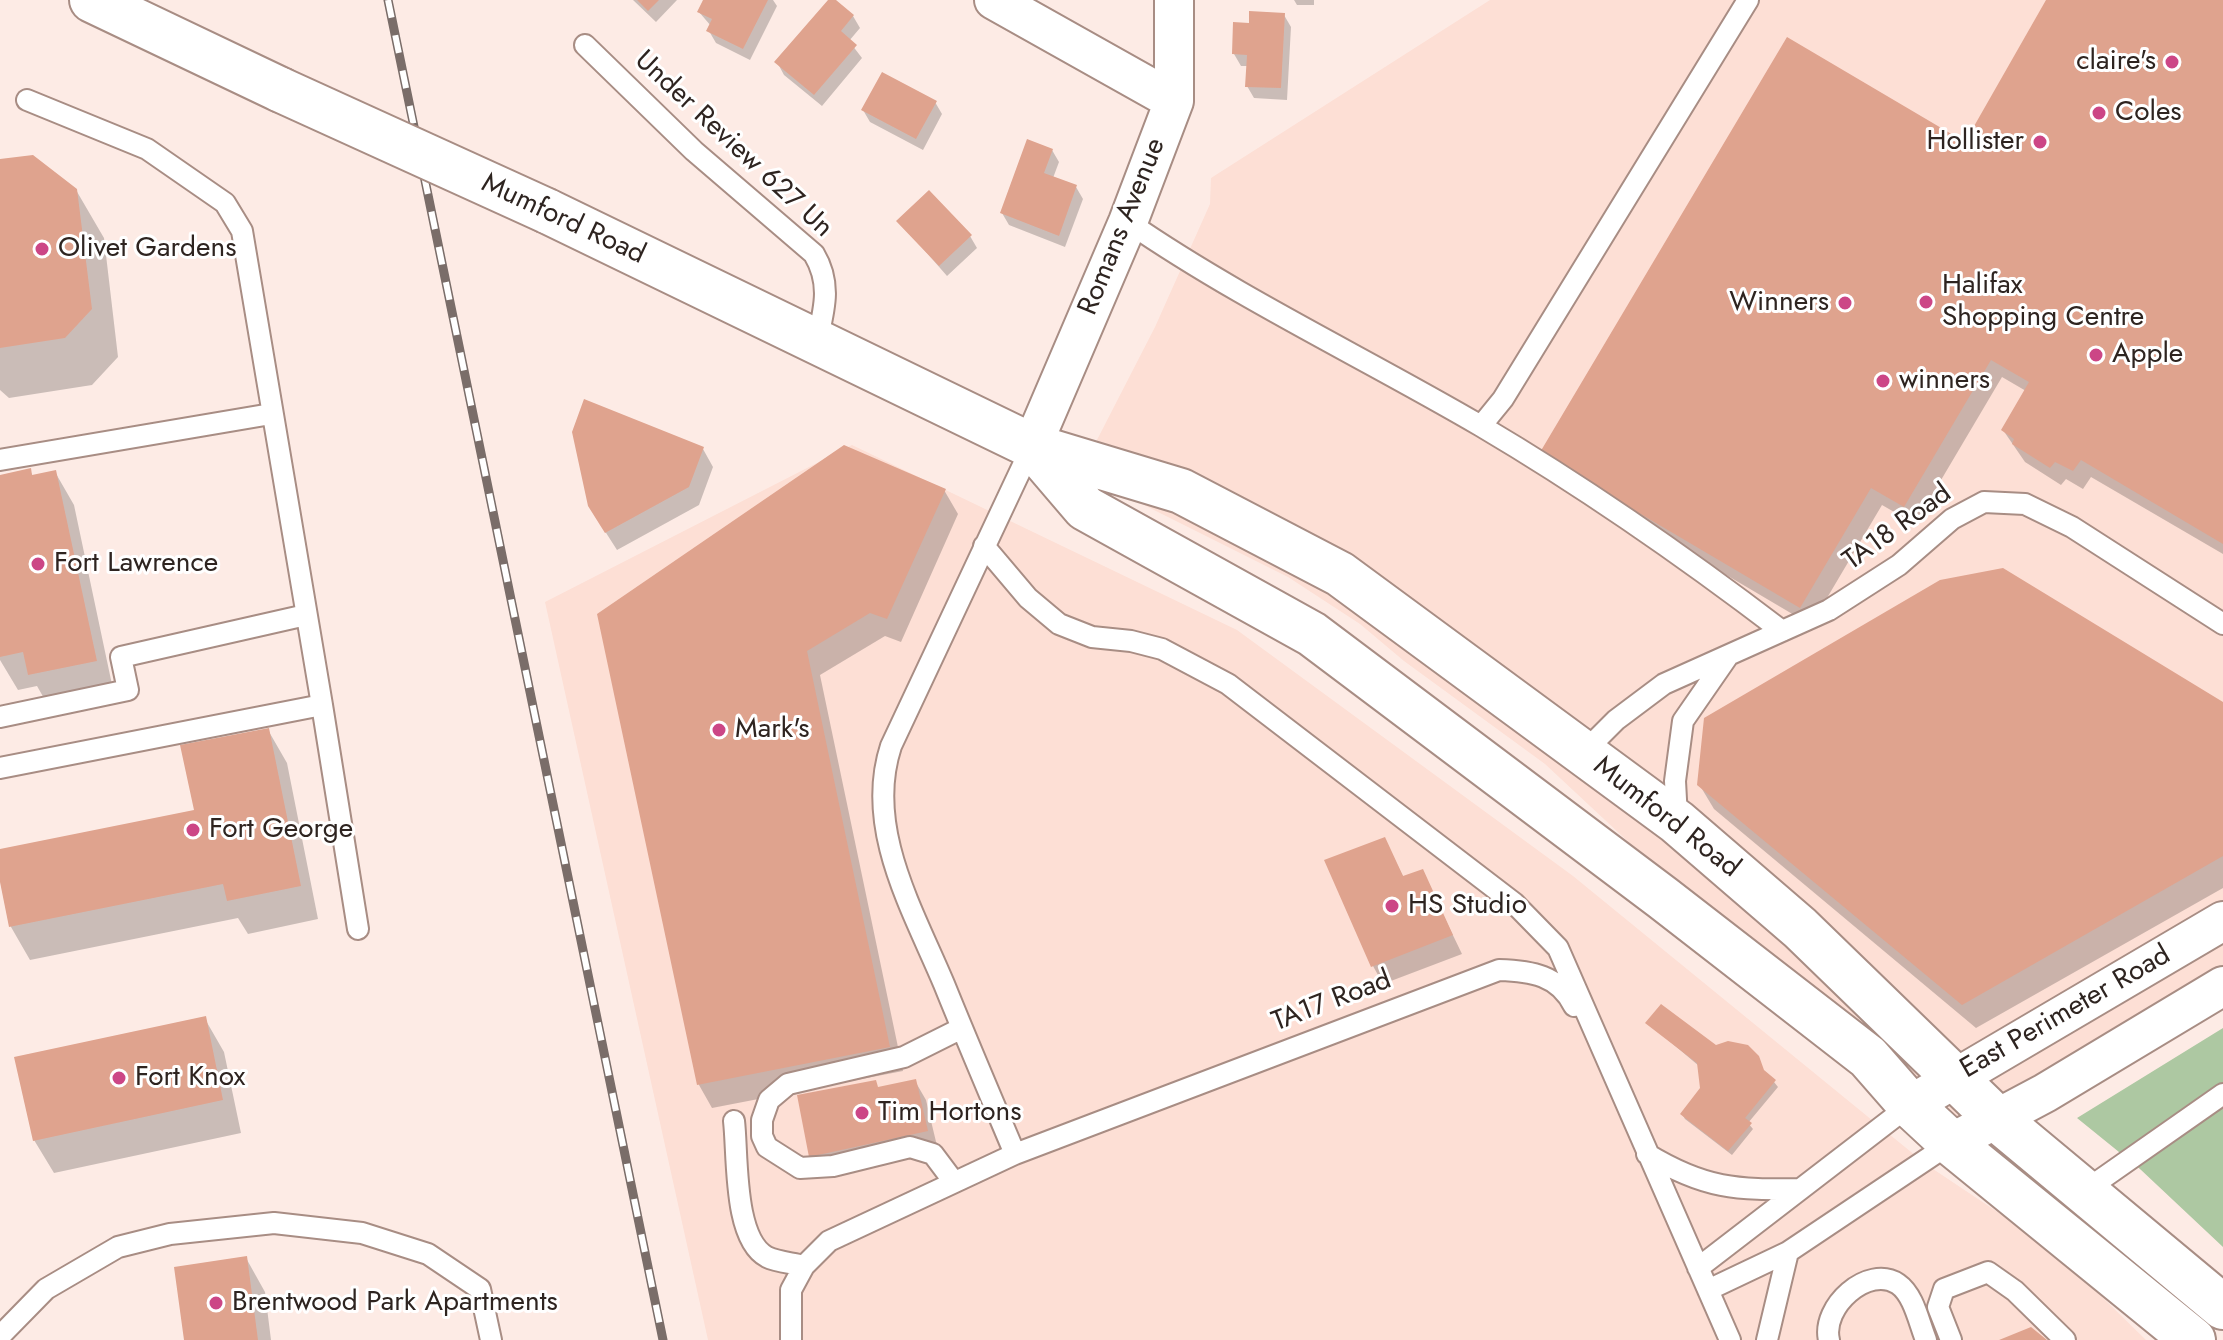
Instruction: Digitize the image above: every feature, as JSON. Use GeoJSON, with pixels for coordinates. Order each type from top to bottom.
{"type":"FeatureCollection","features":[{"type":"Feature","properties":{"kind":"street","name":"Mumford Road"},"geometry":{"type":"LineString","coordinates":[[92,0],[547,211],[1032,446],[1181,491],[1340,574],[1677,822],[1800,928],[1997,1119],[2223,1307]]}},
{"type":"Feature","properties":{"kind":"street"},"geometry":{"type":"LineString","coordinates":[[994,0],[1174,101]]}},
{"type":"Feature","properties":{"kind":"street","name":"Romans Avenue"},"geometry":{"type":"LineString","coordinates":[[1032,446],[1128,222],[1174,101],[1174,0]]}},
{"type":"Feature","properties":{"kind":"street","name":"Mumford Road"},"geometry":{"type":"LineString","coordinates":[[1032,446],[1085,508],[1324,643],[1868,1057],[1910,1105],[1951,1143],[2193,1340]]}},
{"type":"Feature","properties":{"kind":"street","name":"East Perimeter Road"},"geometry":{"type":"LineString","coordinates":[[1910,1105],[2223,921]]}},
{"type":"Feature","properties":{"kind":"street","name":"East Perimeter Road"},"geometry":{"type":"LineString","coordinates":[[1951,1143],[2223,986]]}},
{"type":"Feature","properties":{"kind":"lane"},"geometry":{"type":"LineString","coordinates":[[1481,426],[1503,399],[1748,0]]}},
{"type":"Feature","properties":{"kind":"lane","name":"Under Review 627 Un"},"geometry":{"type":"LineString","coordinates":[[585,45],[694,151],[814,254],[823,268],[827,292],[817,341]]}},
{"type":"Feature","properties":{"kind":"lane"},"geometry":{"type":"LineString","coordinates":[[27,100],[147,149],[225,203],[242,231],[358,929]]}},
{"type":"Feature","properties":{"kind":"lane"},"geometry":{"type":"LineString","coordinates":[[1128,222],[1194,267],[1481,426],[1663,541],[1782,631]]}},
{"type":"Feature","properties":{"kind":"lane"},"geometry":{"type":"LineString","coordinates":[[0,460],[271,414]]}},
{"type":"Feature","properties":{"kind":"lane"},"geometry":{"type":"LineString","coordinates":[[1015,1154],[893,862],[882,784],[891,746],[1032,446]]}},
{"type":"Feature","properties":{"kind":"lane","name":"TA18 Road"},"geometry":{"type":"LineString","coordinates":[[1583,753],[1616,720],[1664,684],[1829,610],[1899,565],[1952,519],[1984,502],[2025,504],[2072,527],[2223,624]]}},
{"type":"Feature","properties":{"kind":"lane"},"geometry":{"type":"LineString","coordinates":[[984,546],[1028,598],[1059,624],[1092,637],[1131,641],[1162,649],[1228,684],[1514,903],[1558,948],[1616,1088],[1730,1340]]}},
{"type":"Feature","properties":{"kind":"lane"},"geometry":{"type":"LineString","coordinates":[[0,717],[128,690],[121,657],[306,615]]}},
{"type":"Feature","properties":{"kind":"lane"},"geometry":{"type":"LineString","coordinates":[[1677,822],[1675,781],[1683,721],[1729,654]]}},
{"type":"Feature","properties":{"kind":"lane"},"geometry":{"type":"LineString","coordinates":[[0,768],[322,705]]}},
{"type":"Feature","properties":{"kind":"lane","name":"TA17 Road"},"geometry":{"type":"LineString","coordinates":[[791,1340],[791,1290],[804,1266],[829,1241],[1015,1154],[1499,970],[1535,971],[1567,991],[1616,1088]]}},
{"type":"Feature","properties":{"kind":"lane"},"geometry":{"type":"LineString","coordinates":[[954,1182],[933,1154],[910,1147],[833,1166],[800,1168],[767,1147],[762,1136],[762,1120],[769,1100],[788,1084],[904,1057],[962,1028]]}},
{"type":"Feature","properties":{"kind":"lane"},"geometry":{"type":"LineString","coordinates":[[2083,1192],[2223,1094]]}},
{"type":"Feature","properties":{"kind":"lane"},"geometry":{"type":"LineString","coordinates":[[1698,1268],[1910,1105]]}},
{"type":"Feature","properties":{"kind":"lane"},"geometry":{"type":"LineString","coordinates":[[734,1121],[740,1202],[752,1242],[766,1256],[804,1266]]}},
{"type":"Feature","properties":{"kind":"lane"},"geometry":{"type":"LineString","coordinates":[[1708,1290],[1788,1252],[1951,1143]]}},
{"type":"Feature","properties":{"kind":"lane"},"geometry":{"type":"LineString","coordinates":[[1647,1154],[1683,1176],[1735,1190],[1801,1189]]}},
{"type":"Feature","properties":{"kind":"lane"},"geometry":{"type":"LineString","coordinates":[[0,1336],[46,1289],[118,1247],[170,1234],[274,1223],[362,1233],[428,1254],[480,1289],[491,1340]]}},
{"type":"Feature","properties":{"kind":"lane"},"geometry":{"type":"LineString","coordinates":[[1767,1340],[1788,1252]]}},
{"type":"Feature","properties":{"kind":"lane"},"geometry":{"type":"LineString","coordinates":[[1951,1340],[1938,1307],[1944,1289],[1988,1272],[2015,1291],[2065,1340]]}},
{"type":"Feature","properties":{"kind":"lane"},"geometry":{"type":"LineString","coordinates":[[1829,1340],[1831,1312],[1841,1296],[1877,1279],[1896,1282],[1909,1296],[1926,1340]]}},
{"type":"Feature","properties":{"kind":"shaded area"},"geometry":{"type":"Polygon","coordinates":[[[1490,0],[2223,0],[2223,986],[1951,1143],[1545,764],[1404,661],[1360,624],[1288,577],[1080,473],[1155,327],[1210,204],[1211,178],[1490,0]]]}},
{"type":"Feature","properties":{"kind":"shaded area"},"geometry":{"type":"Polygon","coordinates":[[[852,445],[1237,630],[1573,876],[1927,1165],[2053,1249],[2146,1340],[708,1340],[545,602],[852,445]]]}},
{"type":"Feature","properties":{"kind":"green space"},"geometry":{"type":"Polygon","coordinates":[[[2223,1028],[2223,1247],[2140,1169],[2077,1118],[2223,1028]]]}},
{"type":"Feature","properties":{"kind":"building"},"geometry":{"type":"Polygon","coordinates":[[[637,0],[659,0],[648,11],[637,0]]]}},
{"type":"Feature","properties":{"kind":"building"},"geometry":{"type":"Polygon","coordinates":[[[703,0],[768,0],[743,49],[706,31],[712,19],[697,12],[703,0]]]}},
{"type":"Feature","properties":{"kind":"building"},"geometry":{"type":"Polygon","coordinates":[[[828,0],[836,0],[854,15],[841,31],[857,45],[814,95],[774,62],[828,0]]]}},
{"type":"Feature","properties":{"kind":"building","name":"Halifax Shopping Centre"},"geometry":{"type":"Polygon","coordinates":[[[2046,0],[2223,0],[2223,544],[2081,460],[2073,471],[2055,462],[2050,468],[2012,444],[2014,439],[2001,430],[2029,382],[1991,360],[1904,507],[1871,488],[1800,608],[1539,454],[1787,37],[1965,142],[2046,0]]]}},
{"type":"Feature","properties":{"kind":"building"},"geometry":{"type":"Polygon","coordinates":[[[1249,11],[1285,13],[1281,88],[1245,87],[1247,55],[1232,54],[1233,22],[1249,23],[1249,11]]]}},
{"type":"Feature","properties":{"kind":"building"},"geometry":{"type":"Polygon","coordinates":[[[882,72],[937,101],[916,139],[861,110],[882,72]]]}},
{"type":"Feature","properties":{"kind":"building"},"geometry":{"type":"Polygon","coordinates":[[[1027,139],[1053,149],[1044,173],[1077,185],[1059,236],[1000,213],[1027,139]]]}},
{"type":"Feature","properties":{"kind":"building","name":"Olivet Gardens"},"geometry":{"type":"Polygon","coordinates":[[[33,155],[77,189],[92,309],[65,338],[0,348],[0,159],[33,155]]]}},
{"type":"Feature","properties":{"kind":"building"},"geometry":{"type":"Polygon","coordinates":[[[929,190],[972,235],[939,266],[896,221],[929,190]]]}},
{"type":"Feature","properties":{"kind":"building"},"geometry":{"type":"Polygon","coordinates":[[[584,399],[704,447],[689,487],[605,533],[588,506],[572,432],[584,399]]]}},
{"type":"Feature","properties":{"kind":"building"},"geometry":{"type":"Polygon","coordinates":[[[844,445],[946,489],[887,619],[870,613],[807,651],[890,1047],[697,1085],[597,614],[844,445]]]}},
{"type":"Feature","properties":{"kind":"building","name":"Fort Lawrence"},"geometry":{"type":"Polygon","coordinates":[[[31,468],[32,475],[56,470],[97,661],[28,675],[23,652],[0,657],[0,475],[31,468]]]}},
{"type":"Feature","properties":{"kind":"building"},"geometry":{"type":"Polygon","coordinates":[[[2003,568],[2223,702],[2223,856],[1962,1005],[1697,785],[1704,718],[1940,580],[2003,568]]]}},
{"type":"Feature","properties":{"kind":"building","name":"Fort George"},"geometry":{"type":"Polygon","coordinates":[[[269,728],[301,886],[227,901],[223,884],[9,927],[0,882],[0,849],[194,810],[180,745],[269,728]]]}},
{"type":"Feature","properties":{"kind":"building","name":"HS Studio"},"geometry":{"type":"Polygon","coordinates":[[[1385,837],[1403,876],[1423,869],[1453,935],[1371,967],[1324,860],[1385,837]]]}},
{"type":"Feature","properties":{"kind":"building"},"geometry":{"type":"Polygon","coordinates":[[[1661,1004],[1716,1045],[1728,1041],[1748,1045],[1759,1056],[1764,1070],[1776,1080],[1745,1118],[1752,1123],[1728,1151],[1680,1114],[1700,1088],[1697,1063],[1645,1023],[1661,1004]]]}},
{"type":"Feature","properties":{"kind":"building","name":"Fort Knox"},"geometry":{"type":"Polygon","coordinates":[[[206,1016],[223,1100],[33,1141],[14,1057],[206,1016]]]}},
{"type":"Feature","properties":{"kind":"building","name":"Tim Hortons"},"geometry":{"type":"Polygon","coordinates":[[[916,1079],[928,1131],[809,1157],[797,1095],[876,1080],[878,1087],[916,1079]]]}},
{"type":"Feature","properties":{"kind":"building","name":"Brentwood Park Apartments"},"geometry":{"type":"Polygon","coordinates":[[[247,1256],[258,1340],[184,1340],[174,1267],[247,1256]]]}},
{"type":"Feature","properties":{"kind":"building"},"geometry":{"type":"Polygon","coordinates":[[[2031,1327],[2047,1340],[1999,1340],[2031,1327]]]}},
{"type":"Feature","properties":{"kind":"railway"},"geometry":{"type":"LineString","coordinates":[[388,0],[663,1340]]}},
{"type":"Feature","properties":{"kind":"place","name":"claire's"},"geometry":{"type":"Point","coordinates":[2172,62]}},
{"type":"Feature","properties":{"kind":"place","name":"Coles"},"geometry":{"type":"Point","coordinates":[2099,113]}},
{"type":"Feature","properties":{"kind":"place","name":"Hollister"},"geometry":{"type":"Point","coordinates":[2040,142]}},
{"type":"Feature","properties":{"kind":"place","name":"Olivet Gardens"},"geometry":{"type":"Point","coordinates":[42,249]}},
{"type":"Feature","properties":{"kind":"place","name":"Halifax Shopping Centre"},"geometry":{"type":"Point","coordinates":[1926,302]}},
{"type":"Feature","properties":{"kind":"place","name":"Winners"},"geometry":{"type":"Point","coordinates":[1845,303]}},
{"type":"Feature","properties":{"kind":"place","name":"Apple"},"geometry":{"type":"Point","coordinates":[2096,355]}},
{"type":"Feature","properties":{"kind":"place","name":"winners"},"geometry":{"type":"Point","coordinates":[1883,381]}},
{"type":"Feature","properties":{"kind":"place","name":"Fort Lawrence"},"geometry":{"type":"Point","coordinates":[38,564]}},
{"type":"Feature","properties":{"kind":"place","name":"Mark's"},"geometry":{"type":"Point","coordinates":[719,730]}},
{"type":"Feature","properties":{"kind":"place","name":"Fort George"},"geometry":{"type":"Point","coordinates":[193,830]}},
{"type":"Feature","properties":{"kind":"place","name":"HS Studio"},"geometry":{"type":"Point","coordinates":[1392,906]}},
{"type":"Feature","properties":{"kind":"place","name":"Fort Knox"},"geometry":{"type":"Point","coordinates":[119,1078]}},
{"type":"Feature","properties":{"kind":"place","name":"Tim Hortons"},"geometry":{"type":"Point","coordinates":[862,1113]}},
{"type":"Feature","properties":{"kind":"place","name":"Brentwood Park Apartments"},"geometry":{"type":"Point","coordinates":[216,1303]}}]}
